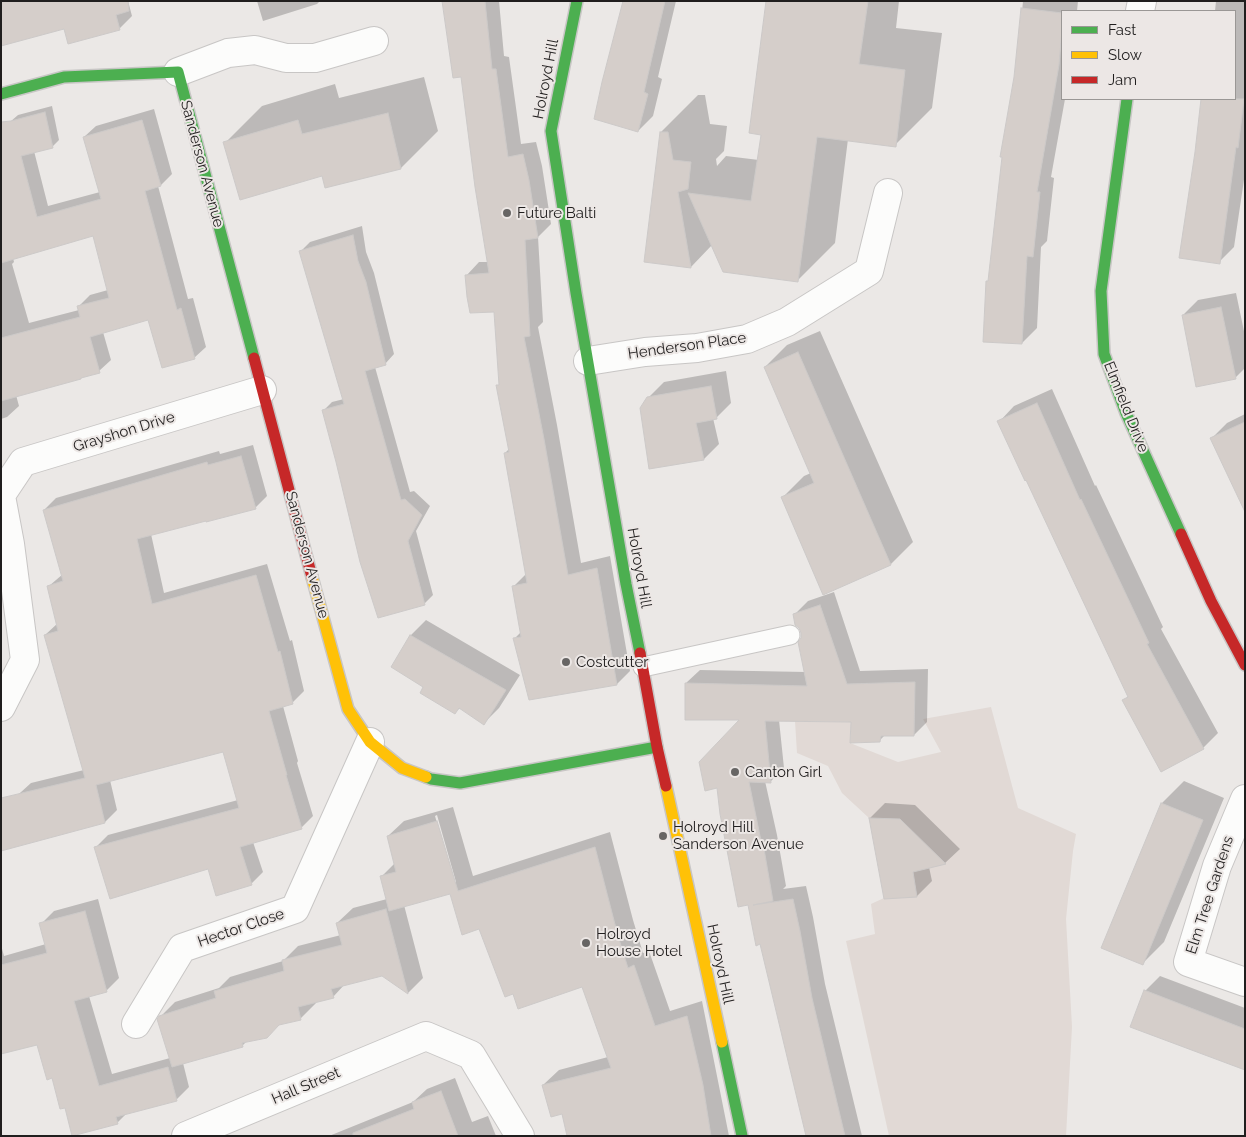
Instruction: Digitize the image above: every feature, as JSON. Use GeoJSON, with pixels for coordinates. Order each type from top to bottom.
{"type":"FeatureCollection","features":[{"type":"Feature","properties":{"kind":"street","name":"Holroyd Hill"},"geometry":{"type":"LineString","coordinates":[[577,1],[551,131],[576,293],[626,584],[657,747],[742,1136]]}},
{"type":"Feature","properties":{"kind":"street"},"geometry":{"type":"LineString","coordinates":[[1,94],[64,77],[178,72],[228,53],[256,50],[286,58],[315,58],[374,41]]}},
{"type":"Feature","properties":{"kind":"street","name":"Sanderson Avenue"},"geometry":{"type":"LineString","coordinates":[[178,72],[348,708],[370,742],[402,768],[431,779],[460,783],[657,747]]}},
{"type":"Feature","properties":{"kind":"street","name":"Elmfield Drive"},"geometry":{"type":"LineString","coordinates":[[1128,100],[1100,292],[1104,354],[1134,431],[1212,601],[1245,665]]}},
{"type":"Feature","properties":{"kind":"street","name":"Henderson Place"},"geometry":{"type":"LineString","coordinates":[[588,361],[645,352],[697,348],[747,339],[787,322],[869,271],[888,193]]}},
{"type":"Feature","properties":{"kind":"street","name":"Grayshon Drive"},"geometry":{"type":"LineString","coordinates":[[1,707],[25,660],[10,544],[1,495],[23,462],[262,390]]}},
{"type":"Feature","properties":{"kind":"street","name":"Hector Close"},"geometry":{"type":"LineString","coordinates":[[136,1024],[182,948],[294,909],[370,742]]}},
{"type":"Feature","properties":{"kind":"street","name":"Elm Tree Gardens"},"geometry":{"type":"LineString","coordinates":[[1245,799],[1216,866],[1188,962],[1245,982]]}},
{"type":"Feature","properties":{"kind":"street","name":"Hall Street"},"geometry":{"type":"LineString","coordinates":[[186,1136],[426,1036],[471,1056],[520,1136]]}},
{"type":"Feature","properties":{"kind":"lane"},"geometry":{"type":"LineString","coordinates":[[643,666],[790,635]]}},
{"type":"Feature","properties":{"kind":"shaded area"},"geometry":{"type":"Polygon","coordinates":[[[991,707],[1018,808],[1076,834],[1066,919],[1072,1027],[1066,1136],[889,1136],[846,941],[875,934],[871,904],[884,898],[869,818],[842,793],[828,766],[797,753],[795,721],[851,722],[850,743],[898,762],[941,752],[923,719],[991,707]]]}},
{"type":"Feature","properties":{"kind":"building"},"geometry":{"type":"Polygon","coordinates":[[[1,1],[128,1],[129,11],[116,15],[120,30],[68,44],[64,29],[1,46],[1,1]]]}},
{"type":"Feature","properties":{"kind":"building"},"geometry":{"type":"Polygon","coordinates":[[[442,1],[485,1],[492,69],[496,69],[508,157],[523,154],[538,238],[525,240],[530,336],[524,337],[568,575],[597,568],[617,685],[529,700],[513,638],[521,637],[512,586],[527,583],[504,453],[509,452],[496,385],[499,385],[494,312],[470,313],[467,297],[465,275],[489,273],[475,187],[461,77],[453,78],[442,1]]]}},
{"type":"Feature","properties":{"kind":"building"},"geometry":{"type":"Polygon","coordinates":[[[623,1],[665,1],[644,92],[648,94],[638,132],[594,119],[623,1]]]}},
{"type":"Feature","properties":{"kind":"building"},"geometry":{"type":"Polygon","coordinates":[[[766,1],[868,1],[859,64],[905,70],[896,147],[817,137],[798,282],[723,272],[688,193],[751,201],[761,135],[749,133],[766,1]]]}},
{"type":"Feature","properties":{"kind":"building"},"geometry":{"type":"Polygon","coordinates":[[[1021,8],[1061,13],[1059,65],[1037,192],[1040,192],[1033,257],[1027,256],[1022,344],[983,342],[986,281],[988,281],[1002,157],[1000,157],[1014,77],[1021,8]]]}},
{"type":"Feature","properties":{"kind":"building"},"geometry":{"type":"Polygon","coordinates":[[[1244,99],[1220,264],[1179,258],[1201,100],[1244,99]]]}},
{"type":"Feature","properties":{"kind":"building"},"geometry":{"type":"Polygon","coordinates":[[[45,112],[53,148],[21,156],[37,217],[101,199],[83,137],[142,120],[161,186],[145,191],[177,310],[181,308],[195,359],[162,368],[148,320],[90,337],[100,373],[1,401],[1,338],[80,317],[77,306],[109,298],[93,236],[1,263],[1,122],[45,112]]]}},
{"type":"Feature","properties":{"kind":"building"},"geometry":{"type":"Polygon","coordinates":[[[388,113],[401,169],[325,188],[322,176],[240,200],[223,142],[298,120],[302,134],[388,113]]]}},
{"type":"Feature","properties":{"kind":"building"},"geometry":{"type":"Polygon","coordinates":[[[660,132],[668,132],[673,160],[691,162],[688,189],[678,192],[691,268],[644,262],[660,132]]]}},
{"type":"Feature","properties":{"kind":"building"},"geometry":{"type":"Polygon","coordinates":[[[353,235],[358,261],[366,282],[386,365],[365,371],[401,500],[405,499],[422,515],[408,541],[425,605],[378,618],[360,562],[322,410],[344,404],[299,251],[353,235]]]}},
{"type":"Feature","properties":{"kind":"building"},"geometry":{"type":"Polygon","coordinates":[[[1221,307],[1236,379],[1196,387],[1182,315],[1221,307]]]}},
{"type":"Feature","properties":{"kind":"building"},"geometry":{"type":"Polygon","coordinates":[[[798,352],[891,565],[823,595],[781,497],[814,483],[764,367],[798,352]]]}},
{"type":"Feature","properties":{"kind":"building"},"geometry":{"type":"Polygon","coordinates":[[[711,386],[717,419],[696,423],[704,460],[649,469],[640,408],[647,397],[711,386]]]}},
{"type":"Feature","properties":{"kind":"building"},"geometry":{"type":"Polygon","coordinates":[[[1037,403],[1080,500],[1149,643],[1147,644],[1204,749],[1161,772],[1122,700],[1128,697],[997,421],[1037,403]]]}},
{"type":"Feature","properties":{"kind":"building"},"geometry":{"type":"Polygon","coordinates":[[[1245,422],[1245,512],[1210,438],[1245,422]]]}},
{"type":"Feature","properties":{"kind":"building"},"geometry":{"type":"Polygon","coordinates":[[[241,456],[256,509],[137,539],[152,604],[256,575],[278,652],[280,651],[293,704],[269,711],[302,829],[240,847],[252,885],[216,896],[208,869],[110,899],[94,847],[239,808],[223,752],[96,785],[105,823],[1,851],[1,798],[85,778],[44,635],[58,631],[47,586],[63,581],[43,510],[207,462],[208,465],[241,456]]]}},
{"type":"Feature","properties":{"kind":"building"},"geometry":{"type":"Polygon","coordinates":[[[820,605],[847,684],[915,682],[914,736],[881,736],[880,742],[850,743],[851,722],[765,721],[771,783],[749,782],[773,901],[753,905],[793,899],[812,998],[845,1136],[806,1136],[760,944],[756,946],[748,905],[738,907],[720,814],[717,788],[705,791],[699,762],[739,720],[685,720],[685,683],[807,686],[798,642],[801,638],[801,633],[795,625],[793,614],[820,605]]]}},
{"type":"Feature","properties":{"kind":"building"},"geometry":{"type":"Polygon","coordinates":[[[410,635],[506,690],[484,725],[459,708],[455,714],[420,693],[423,687],[391,667],[410,635]]]}},
{"type":"Feature","properties":{"kind":"building"},"geometry":{"type":"Polygon","coordinates":[[[1161,803],[1203,820],[1143,965],[1101,948],[1161,803]]]}},
{"type":"Feature","properties":{"kind":"building"},"geometry":{"type":"Polygon","coordinates":[[[869,818],[900,819],[946,864],[913,872],[917,897],[884,899],[869,818]]]}},
{"type":"Feature","properties":{"kind":"building"},"geometry":{"type":"Polygon","coordinates":[[[437,821],[458,891],[595,847],[628,968],[634,965],[655,1026],[687,1016],[703,1085],[711,1136],[567,1136],[562,1114],[551,1117],[542,1085],[611,1068],[582,987],[518,1009],[513,994],[505,997],[479,929],[462,935],[450,894],[389,911],[380,876],[396,872],[387,836],[437,821]]]}},
{"type":"Feature","properties":{"kind":"building"},"geometry":{"type":"Polygon","coordinates":[[[386,909],[408,994],[382,976],[331,989],[334,998],[298,1007],[301,1020],[279,1025],[267,1038],[242,1043],[243,1047],[172,1067],[157,1019],[159,1016],[216,998],[214,991],[284,971],[282,960],[342,945],[336,923],[386,909]]]}},
{"type":"Feature","properties":{"kind":"building"},"geometry":{"type":"Polygon","coordinates":[[[85,911],[107,992],[74,1001],[99,1086],[168,1067],[177,1101],[116,1117],[118,1124],[72,1136],[65,1108],[60,1109],[52,1078],[47,1080],[37,1045],[1,1054],[1,965],[47,953],[39,923],[85,911]]]}},
{"type":"Feature","properties":{"kind":"building"},"geometry":{"type":"Polygon","coordinates":[[[1144,990],[1245,1029],[1245,1070],[1130,1027],[1144,990]]]}},
{"type":"Feature","properties":{"kind":"building"},"geometry":{"type":"Polygon","coordinates":[[[441,1091],[458,1136],[353,1136],[353,1133],[414,1109],[412,1102],[441,1091]]]}},
{"type":"Feature","properties":{"kind":"traffic: fast"},"geometry":{"type":"LineString","coordinates":[[577,1],[551,131],[576,293],[626,584],[640,653]]}},
{"type":"Feature","properties":{"kind":"traffic: fast"},"geometry":{"type":"LineString","coordinates":[[1,94],[64,77],[178,72],[254,358]]}},
{"type":"Feature","properties":{"kind":"traffic: fast"},"geometry":{"type":"LineString","coordinates":[[1127,100],[1101,291],[1104,354],[1126,413],[1181,534]]}},
{"type":"Feature","properties":{"kind":"traffic: fast"},"geometry":{"type":"LineString","coordinates":[[426,777],[460,783],[657,747]]}},
{"type":"Feature","properties":{"kind":"traffic: fast"},"geometry":{"type":"LineString","coordinates":[[722,1042],[742,1136]]}},
{"type":"Feature","properties":{"kind":"traffic: slow"},"geometry":{"type":"LineString","coordinates":[[312,577],[348,709],[370,742],[402,768],[426,777]]}},
{"type":"Feature","properties":{"kind":"traffic: slow"},"geometry":{"type":"LineString","coordinates":[[666,786],[722,1042]]}},
{"type":"Feature","properties":{"kind":"traffic: jam"},"geometry":{"type":"LineString","coordinates":[[254,358],[312,577]]}},
{"type":"Feature","properties":{"kind":"traffic: jam"},"geometry":{"type":"LineString","coordinates":[[1181,534],[1211,601],[1245,665]]}},
{"type":"Feature","properties":{"kind":"traffic: jam"},"geometry":{"type":"LineString","coordinates":[[640,653],[666,786]]}},
{"type":"Feature","properties":{"kind":"place","name":"Future Balti"},"geometry":{"type":"Point","coordinates":[507,213]}},
{"type":"Feature","properties":{"kind":"place","name":"Costcutter"},"geometry":{"type":"Point","coordinates":[566,662]}},
{"type":"Feature","properties":{"kind":"place","name":"Canton Girl"},"geometry":{"type":"Point","coordinates":[735,772]}},
{"type":"Feature","properties":{"kind":"place","name":"Holroyd Hill Sanderson Avenue"},"geometry":{"type":"Point","coordinates":[663,836]}},
{"type":"Feature","properties":{"kind":"place","name":"Holroyd House Hotel"},"geometry":{"type":"Point","coordinates":[586,943]}}]}
